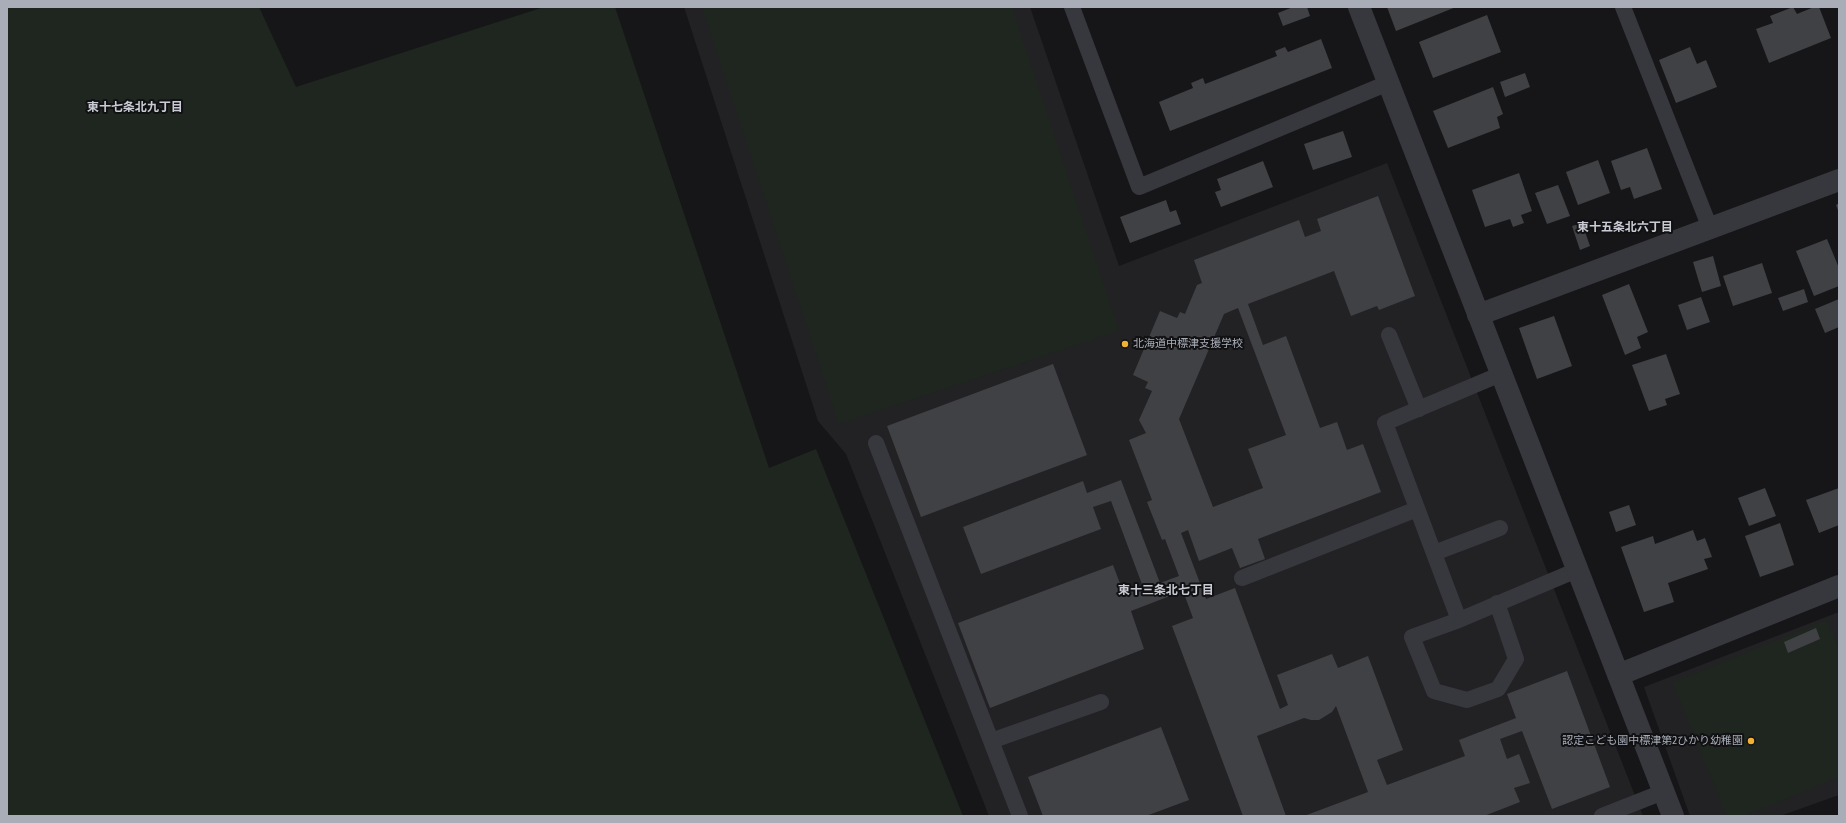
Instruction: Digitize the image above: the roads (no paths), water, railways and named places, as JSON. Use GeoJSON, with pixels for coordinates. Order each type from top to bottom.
{"type":"FeatureCollection","features":[{"type":"Feature","properties":{"kind":"street"},"geometry":{"type":"LineString","coordinates":[[1359,7],[1673,816]]}},
{"type":"Feature","properties":{"kind":"street"},"geometry":{"type":"LineString","coordinates":[[1478,315],[1839,180]]}},
{"type":"Feature","properties":{"kind":"street"},"geometry":{"type":"LineString","coordinates":[[1618,675],[1839,586]]}},
{"type":"Feature","properties":{"kind":"lane"},"geometry":{"type":"LineString","coordinates":[[1072,7],[1140,187],[1388,83]]}},
{"type":"Feature","properties":{"kind":"lane"},"geometry":{"type":"LineString","coordinates":[[1622,7],[1710,228]]}},
{"type":"Feature","properties":{"kind":"lane"},"geometry":{"type":"LineString","coordinates":[[1389,334],[1419,409]]}},
{"type":"Feature","properties":{"kind":"lane"},"geometry":{"type":"LineString","coordinates":[[1459,620],[1385,424],[1501,374]]}},
{"type":"Feature","properties":{"kind":"lane"},"geometry":{"type":"LineString","coordinates":[[876,443],[1020,816]]}},
{"type":"Feature","properties":{"kind":"lane"},"geometry":{"type":"LineString","coordinates":[[1242,578],[1417,509]]}},
{"type":"Feature","properties":{"kind":"lane"},"geometry":{"type":"LineString","coordinates":[[1434,553],[1500,528]]}},
{"type":"Feature","properties":{"kind":"lane"},"geometry":{"type":"LineString","coordinates":[[1497,604],[1516,659],[1498,689],[1466,700],[1434,691],[1412,637],[1459,620],[1577,570]]}},
{"type":"Feature","properties":{"kind":"lane"},"geometry":{"type":"LineString","coordinates":[[991,740],[1101,702]]}},
{"type":"Feature","properties":{"kind":"lane"},"geometry":{"type":"LineString","coordinates":[[1602,816],[1663,792]]}},
{"type":"Feature","properties":{"kind":"place","name":"北海道中標津支援学校"},"geometry":{"type":"Point","coordinates":[1125,344]}},
{"type":"Feature","properties":{"kind":"place","name":"認定こども園中標津第2ひかり幼稚園"},"geometry":{"type":"Point","coordinates":[1751,741]}},
{"type":"Feature","properties":{"kind":"district","name":"東十七条北九丁目"},"geometry":{"type":"Point","coordinates":[135,108]}},
{"type":"Feature","properties":{"kind":"district","name":"東十五条北六丁目"},"geometry":{"type":"Point","coordinates":[1625,228]}},
{"type":"Feature","properties":{"kind":"district","name":"東十三条北七丁目"},"geometry":{"type":"Point","coordinates":[1166,591]}}]}
